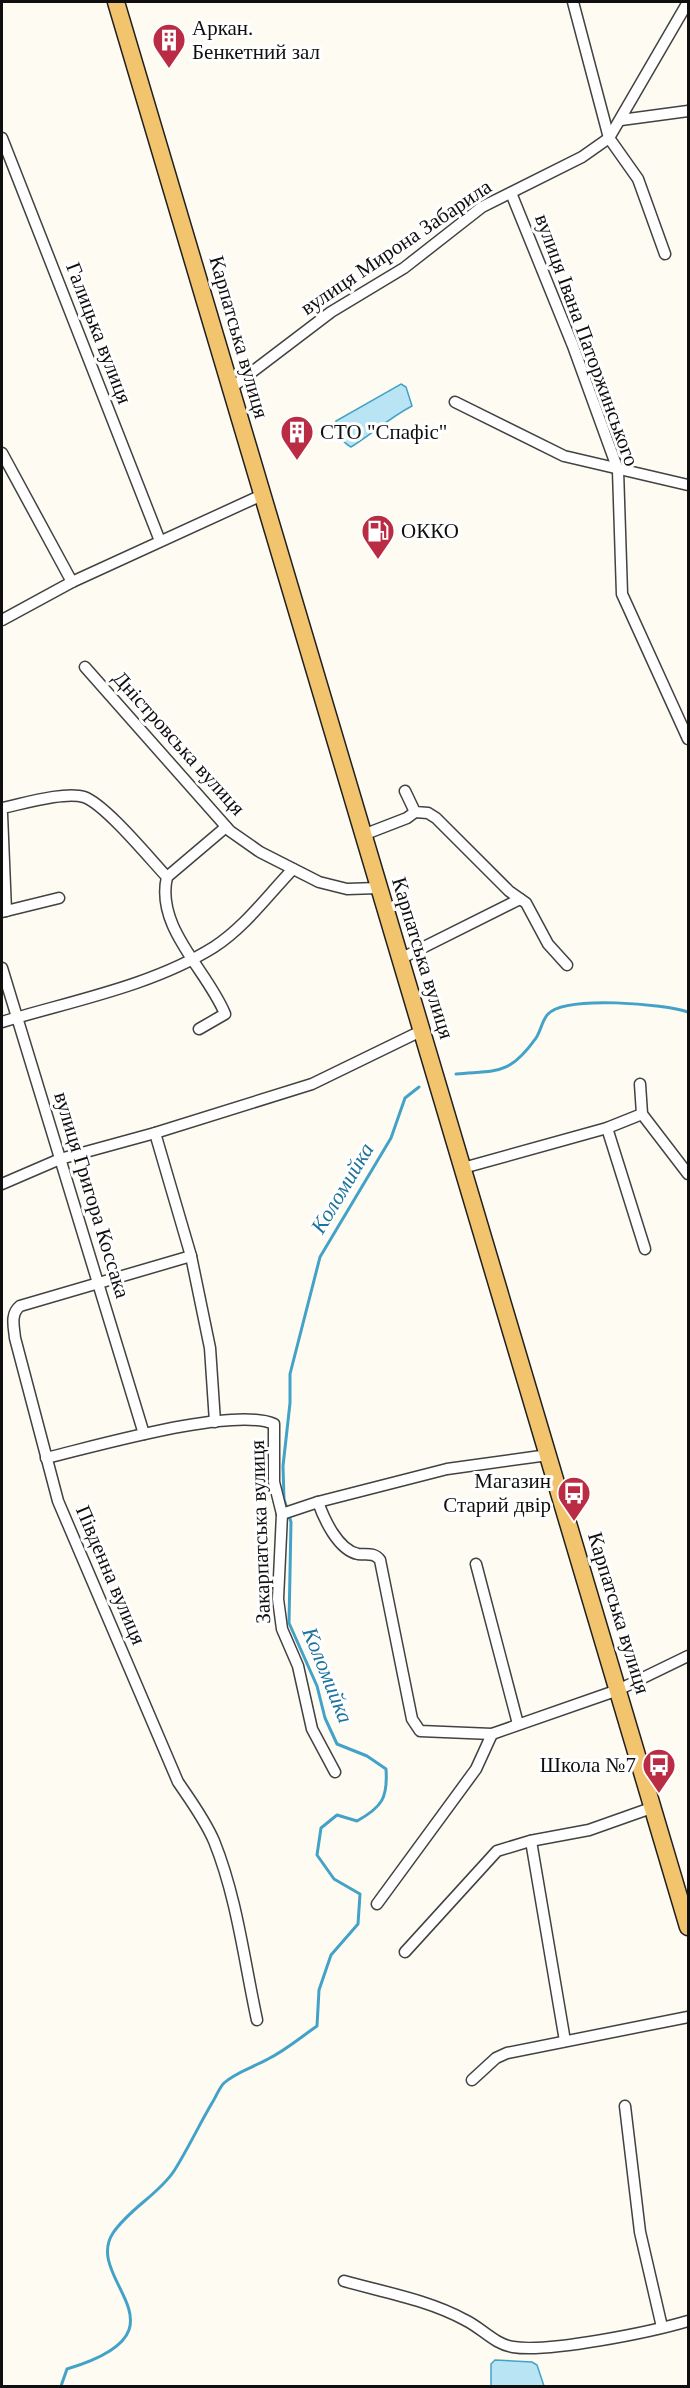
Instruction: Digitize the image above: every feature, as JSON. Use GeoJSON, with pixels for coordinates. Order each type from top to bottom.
{"type":"FeatureCollection","features":[{"type":"Feature","properties":{"kind":"main road","name":"Карпатська вулиця"},"geometry":{"type":"LineString","coordinates":[[116,2],[688,1927]]}},
{"type":"Feature","properties":{"kind":"street"},"geometry":{"type":"LineString","coordinates":[[573,2],[609,138],[638,179],[665,254]]}},
{"type":"Feature","properties":{"kind":"street","name":"вулиця Мирона Забарила"},"geometry":{"type":"LineString","coordinates":[[231,388],[331,312],[404,268],[461,221],[588,154],[609,138],[688,2]]}},
{"type":"Feature","properties":{"kind":"street"},"geometry":{"type":"LineString","coordinates":[[621,120],[688,111]]}},
{"type":"Feature","properties":{"kind":"street","name":"Галицька вулиця"},"geometry":{"type":"LineString","coordinates":[[2,138],[160,541]]}},
{"type":"Feature","properties":{"kind":"street","name":"вулиця Івана Паторжинського"},"geometry":{"type":"LineString","coordinates":[[511,193],[573,346],[618,470],[622,594],[688,739]]}},
{"type":"Feature","properties":{"kind":"street"},"geometry":{"type":"LineString","coordinates":[[455,402],[564,456],[688,485]]}},
{"type":"Feature","properties":{"kind":"street"},"geometry":{"type":"LineString","coordinates":[[2,453],[6,469],[72,582]]}},
{"type":"Feature","properties":{"kind":"street"},"geometry":{"type":"LineString","coordinates":[[2,620],[72,582],[262,495]]}},
{"type":"Feature","properties":{"kind":"street","name":"Дністровська вулиця"},"geometry":{"type":"LineString","coordinates":[[85,667],[151,739],[226,827],[260,852],[337,888],[378,888]]}},
{"type":"Feature","properties":{"kind":"street"},"geometry":{"type":"LineString","coordinates":[[405,791],[415,812]]}},
{"type":"Feature","properties":{"kind":"street"},"geometry":{"type":"LineString","coordinates":[[2,808],[68,796],[84,797],[108,815],[167,877]]}},
{"type":"Feature","properties":{"kind":"street"},"geometry":{"type":"LineString","coordinates":[[363,836],[407,818],[415,812],[428,813],[436,818],[481,865],[531,909],[548,944],[567,966]]}},
{"type":"Feature","properties":{"kind":"street"},"geometry":{"type":"LineString","coordinates":[[2,814],[4,911],[60,898]]}},
{"type":"Feature","properties":{"kind":"street"},"geometry":{"type":"LineString","coordinates":[[199,1029],[225,1014],[220,1002],[191,959],[169,912],[164,891],[167,877],[226,827]]}},
{"type":"Feature","properties":{"kind":"street"},"geometry":{"type":"LineString","coordinates":[[2,1022],[149,979],[191,959],[233,932],[293,869]]}},
{"type":"Feature","properties":{"kind":"street"},"geometry":{"type":"LineString","coordinates":[[400,959],[520,899]]}},
{"type":"Feature","properties":{"kind":"street","name":"вулиця Григора Коссака"},"geometry":{"type":"LineString","coordinates":[[2,968],[144,1434]]}},
{"type":"Feature","properties":{"kind":"street"},"geometry":{"type":"LineString","coordinates":[[2,1184],[60,1159],[155,1133],[312,1084],[421,1031]]}},
{"type":"Feature","properties":{"kind":"street"},"geometry":{"type":"LineString","coordinates":[[640,1084],[642,1114],[688,1174]]}},
{"type":"Feature","properties":{"kind":"street"},"geometry":{"type":"LineString","coordinates":[[463,1168],[607,1128],[642,1114]]}},
{"type":"Feature","properties":{"kind":"street"},"geometry":{"type":"LineString","coordinates":[[607,1128],[645,1249]]}},
{"type":"Feature","properties":{"kind":"street"},"geometry":{"type":"LineString","coordinates":[[46,1458],[144,1434],[215,1422],[212,1356],[191,1256],[155,1133]]}},
{"type":"Feature","properties":{"kind":"street","name":"Південна вулиця"},"geometry":{"type":"LineString","coordinates":[[191,1256],[98,1281],[20,1306],[15,1311],[15,1338],[58,1501],[92,1576],[103,1608],[178,1782],[213,1840],[235,1907],[257,2020]]}},
{"type":"Feature","properties":{"kind":"street","name":"Закарпатська вулиця"},"geometry":{"type":"LineString","coordinates":[[215,1422],[249,1420],[273,1424],[274,1482],[286,1512],[278,1599],[282,1629],[299,1669],[312,1729],[335,1772]]}},
{"type":"Feature","properties":{"kind":"street"},"geometry":{"type":"LineString","coordinates":[[286,1512],[447,1469],[548,1455]]}},
{"type":"Feature","properties":{"kind":"street"},"geometry":{"type":"LineString","coordinates":[[318,1502],[340,1542],[353,1552],[373,1554],[380,1560],[415,1726],[425,1732],[492,1734],[618,1690],[688,1656]]}},
{"type":"Feature","properties":{"kind":"street"},"geometry":{"type":"LineString","coordinates":[[476,1564],[518,1724]]}},
{"type":"Feature","properties":{"kind":"street"},"geometry":{"type":"LineString","coordinates":[[377,1904],[476,1769],[492,1734]]}},
{"type":"Feature","properties":{"kind":"street"},"geometry":{"type":"LineString","coordinates":[[405,1952],[493,1854],[502,1849],[531,1841],[589,1830],[654,1808]]}},
{"type":"Feature","properties":{"kind":"street"},"geometry":{"type":"LineString","coordinates":[[531,1841],[565,2041]]}},
{"type":"Feature","properties":{"kind":"street"},"geometry":{"type":"LineString","coordinates":[[472,2080],[496,2058],[565,2041],[688,2017]]}},
{"type":"Feature","properties":{"kind":"street"},"geometry":{"type":"LineString","coordinates":[[625,2106],[640,2232],[662,2327]]}},
{"type":"Feature","properties":{"kind":"street"},"geometry":{"type":"LineString","coordinates":[[344,2281],[436,2307],[466,2320],[500,2343],[513,2347],[537,2348],[688,2321]]}},
{"type":"Feature","properties":{"kind":"water"},"geometry":{"type":"Polygon","coordinates":[[[401,384],[406,387],[412,406],[351,447],[339,436],[336,421],[401,384]]]}},
{"type":"Feature","properties":{"kind":"water"},"geometry":{"type":"Polygon","coordinates":[[[495,2360],[532,2362],[537,2365],[544,2386],[491,2386],[491,2364],[495,2360]]]}},
{"type":"Feature","properties":{"kind":"waterway","name":"Коломийка"},"geometry":{"type":"LineString","coordinates":[[456,1074],[492,1071],[510,1065],[536,1038],[548,1014],[558,1008],[594,1003],[616,1003],[659,1006],[688,1012]]}},
{"type":"Feature","properties":{"kind":"waterway","name":"Коломийка"},"geometry":{"type":"LineString","coordinates":[[61,2386],[67,2369],[105,2354],[125,2338],[131,2321],[127,2304],[111,2269],[107,2251],[113,2233],[127,2216],[160,2187],[174,2171],[224,2083],[281,2052],[317,2026],[319,1990],[331,1955],[358,1924],[360,1894],[334,1879],[317,1855],[321,1828],[337,1815],[357,1821],[378,1806],[386,1787],[386,1769],[367,1756],[337,1744],[325,1718],[317,1686],[289,1623],[291,1522],[284,1499],[283,1466],[290,1403],[290,1374],[320,1257],[391,1138],[405,1098],[419,1087]]}},
{"type":"Feature","properties":{"kind":"place","name":"Аркан. Бенкетний зал"},"geometry":{"type":"Point","coordinates":[169,69]}},
{"type":"Feature","properties":{"kind":"place","name":"СТО \"Спафіс\""},"geometry":{"type":"Point","coordinates":[297,461]}},
{"type":"Feature","properties":{"kind":"place","name":"ОККО"},"geometry":{"type":"Point","coordinates":[378,560]}},
{"type":"Feature","properties":{"kind":"place","name":"Магазин Старий двір"},"geometry":{"type":"Point","coordinates":[574,1522]}},
{"type":"Feature","properties":{"kind":"place","name":"Школа №7"},"geometry":{"type":"Point","coordinates":[659,1794]}}]}
